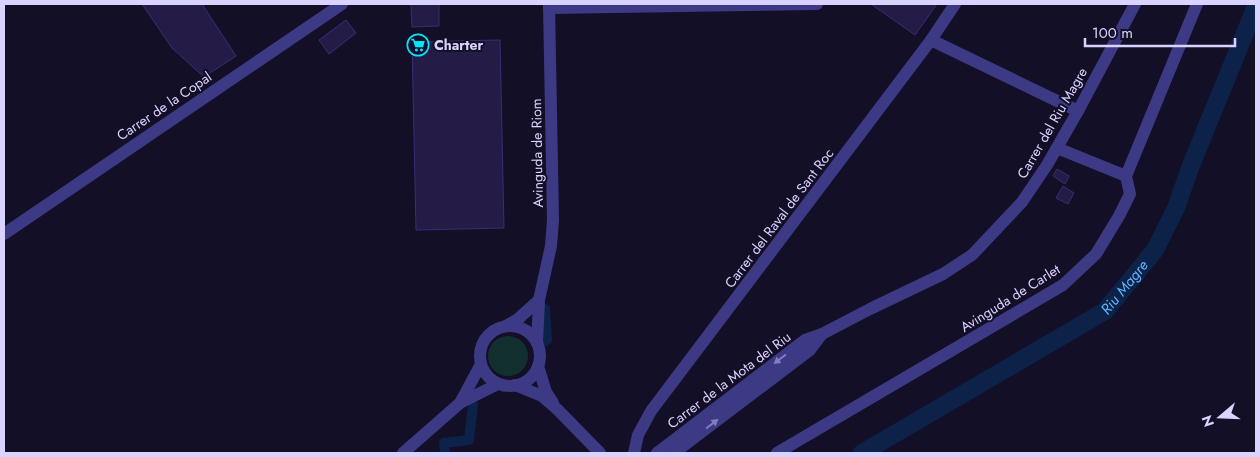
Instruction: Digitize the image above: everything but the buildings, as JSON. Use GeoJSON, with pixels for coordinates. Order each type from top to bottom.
{"type":"FeatureCollection","features":[{"type":"Feature","properties":{"kind":"street","name":"Carrer de la Copal"},"geometry":{"type":"LineString","coordinates":[[4,234],[342,4]]}},
{"type":"Feature","properties":{"kind":"street"},"geometry":{"type":"LineString","coordinates":[[549,6],[817,4]]}},
{"type":"Feature","properties":{"kind":"street","name":"Carrer del Raval de Sant Roc"},"geometry":{"type":"LineString","coordinates":[[634,453],[638,436],[651,411],[931,40],[955,4]]}},
{"type":"Feature","properties":{"kind":"street","name":"Carrer del Riu Magre"},"geometry":{"type":"LineString","coordinates":[[1022,202],[1078,111],[1135,4]]}},
{"type":"Feature","properties":{"kind":"street","name":"Avinguda de Carlet"},"geometry":{"type":"LineString","coordinates":[[777,453],[1063,285],[1096,254],[1130,194],[1126,176],[1197,4]]}},
{"type":"Feature","properties":{"kind":"street","name":"Avinguda de Riom"},"geometry":{"type":"LineString","coordinates":[[537,343],[539,300],[551,246],[553,220],[549,6]]}},
{"type":"Feature","properties":{"kind":"street"},"geometry":{"type":"LineString","coordinates":[[931,40],[1078,111]]}},
{"type":"Feature","properties":{"kind":"street"},"geometry":{"type":"LineString","coordinates":[[1056,148],[1126,176]]}},
{"type":"Feature","properties":{"kind":"street","name":"Carrer de la Mota del Riu"},"geometry":{"type":"LineString","coordinates":[[657,453],[805,340],[822,334],[943,274],[965,260],[1022,202]]}},
{"type":"Feature","properties":{"kind":"street"},"geometry":{"type":"LineString","coordinates":[[538,366],[525,382],[507,386],[498,384],[490,379],[484,372],[479,355],[485,338],[490,332],[518,319],[539,300]]}},
{"type":"Feature","properties":{"kind":"street"},"geometry":{"type":"LineString","coordinates":[[506,326],[516,326],[524,329],[532,335],[537,343],[539,351],[538,366],[546,392],[557,409]]}},
{"type":"Feature","properties":{"kind":"street","name":"Carrer de la Mota del Riu"},"geometry":{"type":"LineString","coordinates":[[674,453],[810,350],[822,334]]}},
{"type":"Feature","properties":{"kind":"street"},"geometry":{"type":"LineString","coordinates":[[460,402],[481,364]]}},
{"type":"Feature","properties":{"kind":"street"},"geometry":{"type":"LineString","coordinates":[[403,453],[460,402],[498,384]]}},
{"type":"Feature","properties":{"kind":"street"},"geometry":{"type":"LineString","coordinates":[[515,385],[542,396],[600,453]]}},
{"type":"Feature","properties":{"kind":"green space"},"geometry":{"type":"Polygon","coordinates":[[[508,336],[522,342],[528,356],[522,370],[508,376],[494,370],[488,356],[494,342],[508,336]]]}},
{"type":"Feature","properties":{"kind":"waterway","name":"Riu Magre"},"geometry":{"type":"LineString","coordinates":[[862,453],[1105,311],[1155,250],[1176,208],[1190,168],[1256,6]]}},
{"type":"Feature","properties":{"kind":"waterway"},"geometry":{"type":"LineString","coordinates":[[545,309],[547,340],[545,341]]}},
{"type":"Feature","properties":{"kind":"waterway"},"geometry":{"type":"LineString","coordinates":[[445,453],[444,443],[469,440],[473,405]]}},
{"type":"Feature","properties":{"kind":"place","name":"Charter"},"geometry":{"type":"Point","coordinates":[418,45]}}]}
